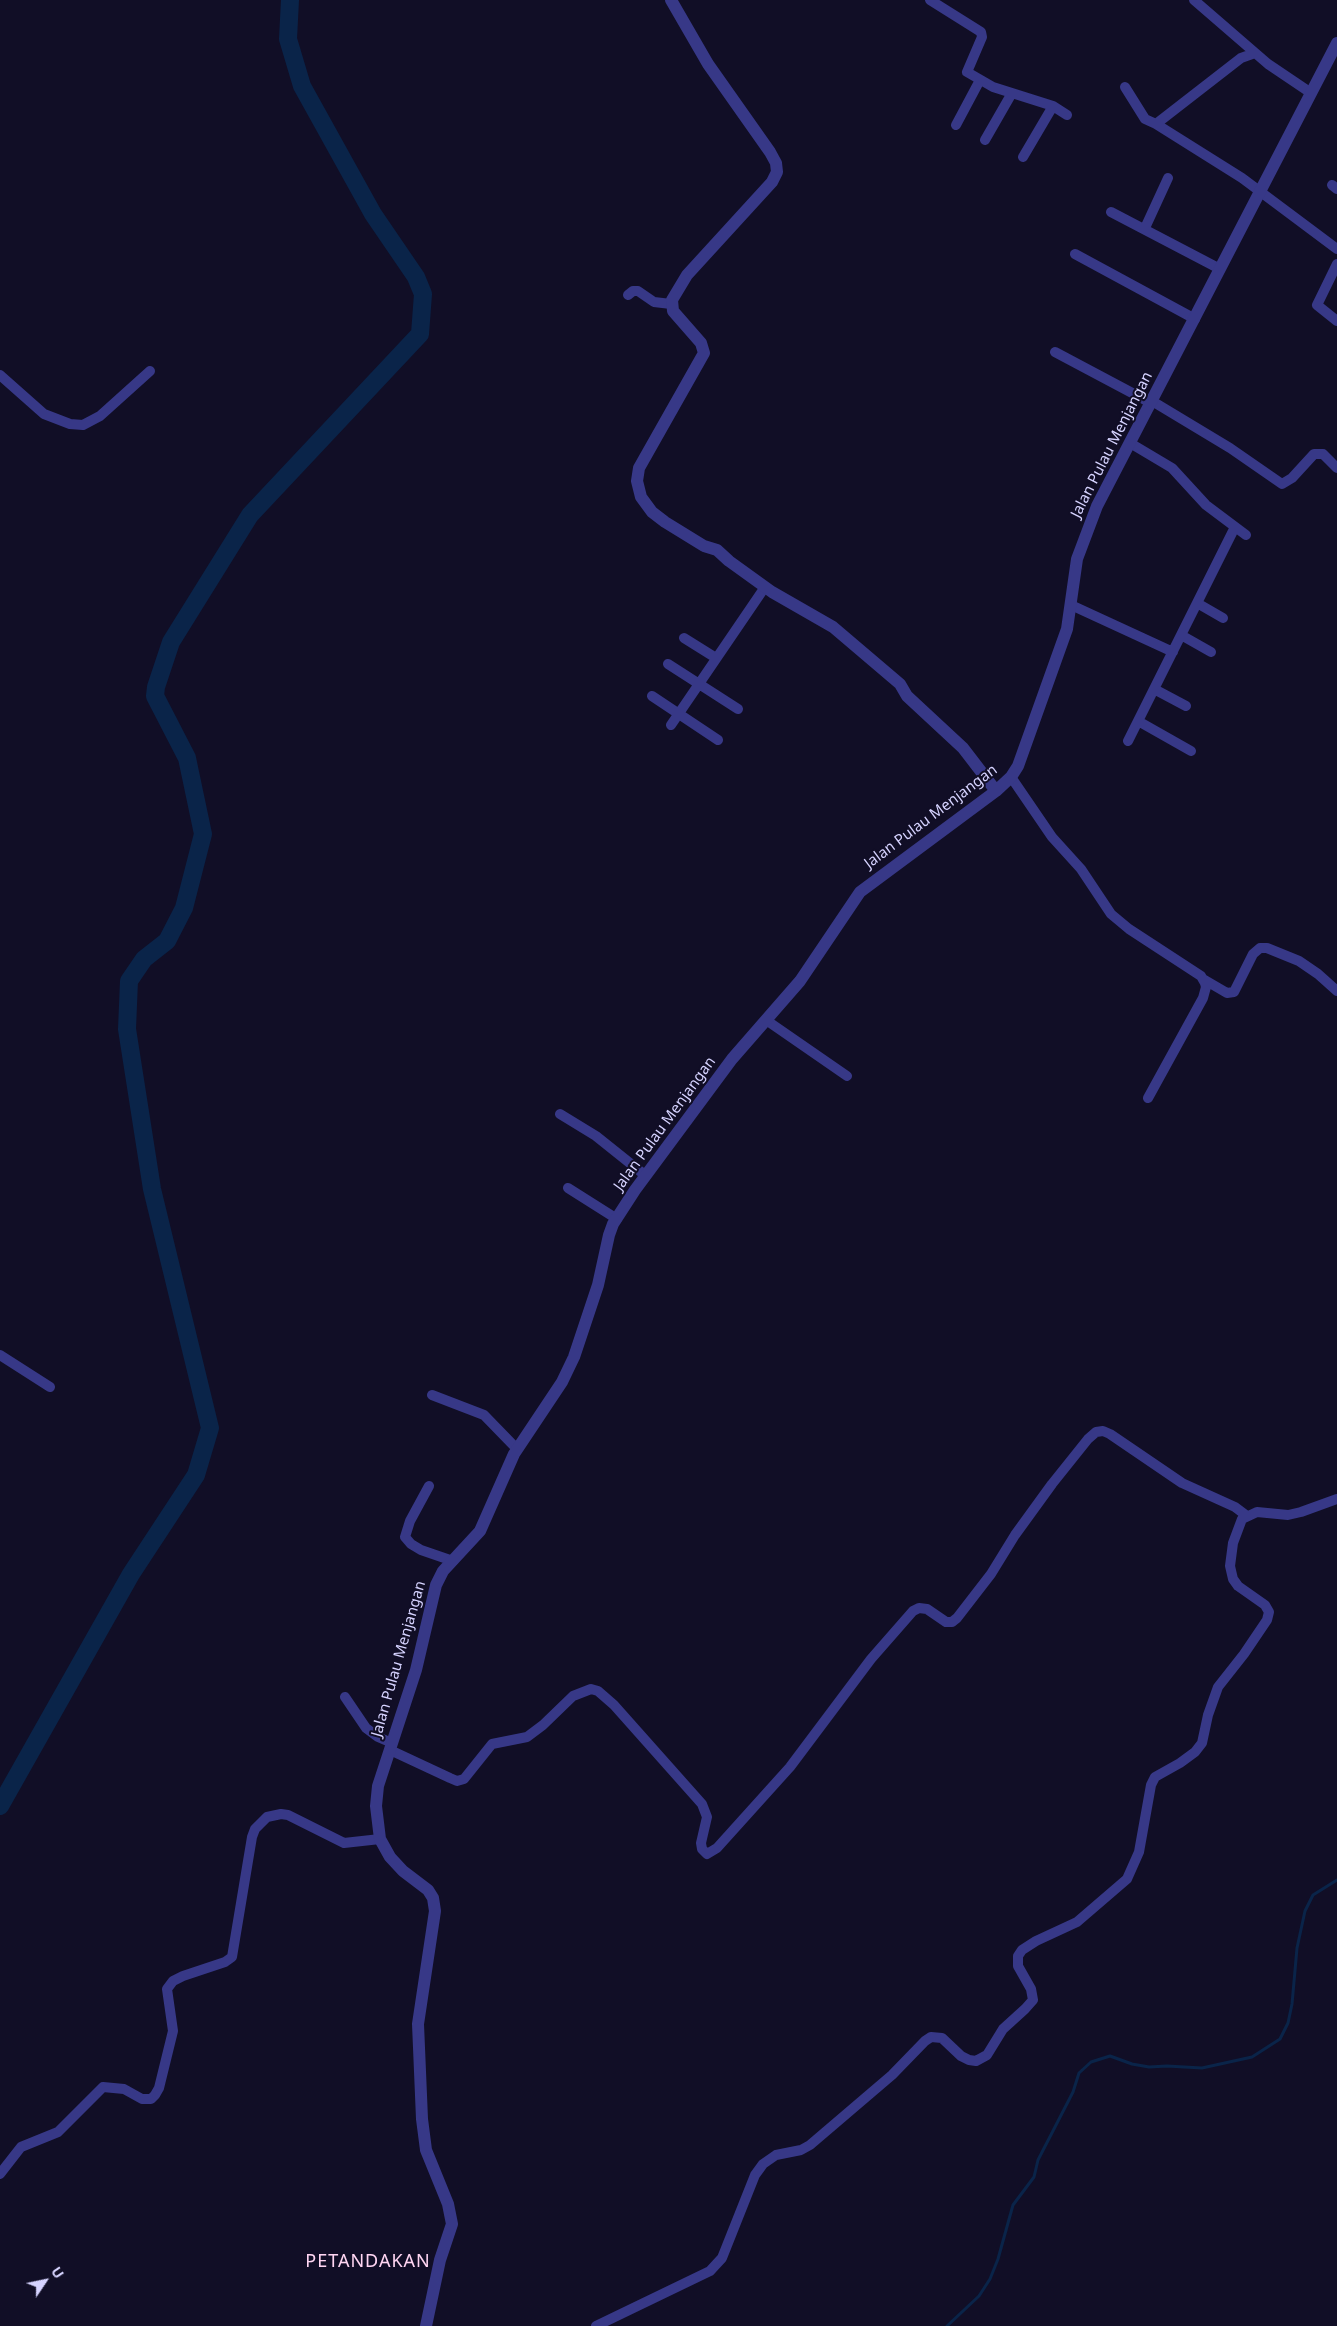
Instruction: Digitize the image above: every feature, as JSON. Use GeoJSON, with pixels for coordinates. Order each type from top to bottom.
{"type":"FeatureCollection","features":[{"type":"Feature","properties":{"kind":"street"},"geometry":{"type":"LineString","coordinates":[[671,0],[703,57],[770,152],[778,167],[772,182],[687,275],[674,294],[671,304],[675,315],[701,343],[704,353],[644,459],[638,474],[638,489],[646,505],[658,517],[704,546],[717,550],[765,587],[800,609],[828,623],[896,680],[907,696],[963,748],[996,791]]}},
{"type":"Feature","properties":{"kind":"street"},"geometry":{"type":"LineString","coordinates":[[930,0],[981,32],[982,37],[967,72],[993,87],[1053,106],[1068,115]]}},
{"type":"Feature","properties":{"kind":"street"},"geometry":{"type":"LineString","coordinates":[[1194,0],[1278,72],[1311,93]]}},
{"type":"Feature","properties":{"kind":"street","name":"Jalan Pulau Menjangan"},"geometry":{"type":"LineString","coordinates":[[426,2326],[440,2260],[452,2224],[448,2204],[426,2150],[422,2119],[418,2024],[435,1911],[433,1898],[428,1890],[397,1864],[380,1839],[376,1817],[378,1786],[416,1670],[436,1585],[440,1576],[480,1531],[517,1449],[562,1382],[574,1357],[598,1285],[606,1246],[617,1218],[646,1176],[732,1059],[800,982],[860,892],[873,880],[924,846],[996,791],[1011,777],[1023,756],[1042,694],[1066,634],[1077,559],[1088,527],[1105,490],[1311,93],[1333,61],[1337,43]]}},
{"type":"Feature","properties":{"kind":"street"},"geometry":{"type":"LineString","coordinates":[[1156,124],[1240,58],[1255,53]]}},
{"type":"Feature","properties":{"kind":"street"},"geometry":{"type":"LineString","coordinates":[[956,125],[980,80]]}},
{"type":"Feature","properties":{"kind":"street"},"geometry":{"type":"LineString","coordinates":[[1125,87],[1145,119],[1156,124],[1260,191],[1337,249]]}},
{"type":"Feature","properties":{"kind":"street"},"geometry":{"type":"LineString","coordinates":[[985,140],[1012,93]]}},
{"type":"Feature","properties":{"kind":"street"},"geometry":{"type":"LineString","coordinates":[[1023,157],[1053,106]]}},
{"type":"Feature","properties":{"kind":"street"},"geometry":{"type":"LineString","coordinates":[[1145,228],[1168,178]]}},
{"type":"Feature","properties":{"kind":"street"},"geometry":{"type":"LineString","coordinates":[[1111,212],[1220,268]]}},
{"type":"Feature","properties":{"kind":"street"},"geometry":{"type":"LineString","coordinates":[[1075,254],[1195,319]]}},
{"type":"Feature","properties":{"kind":"street"},"geometry":{"type":"LineString","coordinates":[[1337,264],[1317,305],[1337,321]]}},
{"type":"Feature","properties":{"kind":"street"},"geometry":{"type":"LineString","coordinates":[[628,295],[633,291],[638,291],[654,302],[671,304]]}},
{"type":"Feature","properties":{"kind":"street"},"geometry":{"type":"LineString","coordinates":[[1055,352],[1151,402],[1230,448],[1282,484],[1292,478],[1314,454],[1323,454],[1337,468]]}},
{"type":"Feature","properties":{"kind":"street"},"geometry":{"type":"LineString","coordinates":[[0,375],[44,414],[70,424],[83,425],[100,416],[150,371]]}},
{"type":"Feature","properties":{"kind":"street"},"geometry":{"type":"LineString","coordinates":[[1130,443],[1172,468],[1206,505],[1246,534]]}},
{"type":"Feature","properties":{"kind":"street"},"geometry":{"type":"LineString","coordinates":[[1128,741],[1235,527]]}},
{"type":"Feature","properties":{"kind":"street"},"geometry":{"type":"LineString","coordinates":[[671,725],[765,587]]}},
{"type":"Feature","properties":{"kind":"street"},"geometry":{"type":"LineString","coordinates":[[1197,603],[1223,618]]}},
{"type":"Feature","properties":{"kind":"street"},"geometry":{"type":"LineString","coordinates":[[1071,605],[1173,652]]}},
{"type":"Feature","properties":{"kind":"street"},"geometry":{"type":"LineString","coordinates":[[1181,636],[1211,652]]}},
{"type":"Feature","properties":{"kind":"street"},"geometry":{"type":"LineString","coordinates":[[684,638],[716,658]]}},
{"type":"Feature","properties":{"kind":"street"},"geometry":{"type":"LineString","coordinates":[[668,664],[738,709]]}},
{"type":"Feature","properties":{"kind":"street"},"geometry":{"type":"LineString","coordinates":[[1154,689],[1186,706]]}},
{"type":"Feature","properties":{"kind":"street"},"geometry":{"type":"LineString","coordinates":[[652,696],[718,740]]}},
{"type":"Feature","properties":{"kind":"street"},"geometry":{"type":"LineString","coordinates":[[1138,721],[1191,751]]}},
{"type":"Feature","properties":{"kind":"street"},"geometry":{"type":"LineString","coordinates":[[1011,777],[1052,837],[1081,869],[1116,919],[1203,979],[1227,993],[1234,992],[1253,954],[1260,948],[1267,948],[1299,961],[1318,974],[1337,992]]}},
{"type":"Feature","properties":{"kind":"street"},"geometry":{"type":"LineString","coordinates":[[1148,1098],[1203,998],[1206,987],[1203,979]]}},
{"type":"Feature","properties":{"kind":"street"},"geometry":{"type":"LineString","coordinates":[[766,1020],[847,1076]]}},
{"type":"Feature","properties":{"kind":"street"},"geometry":{"type":"LineString","coordinates":[[560,1114],[596,1136],[646,1176]]}},
{"type":"Feature","properties":{"kind":"street"},"geometry":{"type":"LineString","coordinates":[[568,1188],[617,1218]]}},
{"type":"Feature","properties":{"kind":"street"},"geometry":{"type":"LineString","coordinates":[[0,1355],[50,1388]]}},
{"type":"Feature","properties":{"kind":"street"},"geometry":{"type":"LineString","coordinates":[[432,1395],[484,1415],[517,1449]]}},
{"type":"Feature","properties":{"kind":"street"},"geometry":{"type":"LineString","coordinates":[[345,1697],[366,1728],[378,1737],[391,1746],[457,1781],[464,1779],[492,1744],[526,1737],[534,1733],[573,1696],[591,1689],[598,1692],[614,1705],[699,1798],[707,1817],[700,1843],[702,1849],[707,1854],[717,1848],[790,1767],[871,1659],[913,1611],[919,1608],[928,1610],[946,1622],[952,1622],[956,1618],[991,1574],[1015,1535],[1052,1484],[1088,1439],[1096,1432],[1104,1431],[1110,1434],[1182,1483],[1235,1507],[1247,1516]]}},
{"type":"Feature","properties":{"kind":"street"},"geometry":{"type":"LineString","coordinates":[[428,1486],[410,1521],[405,1537],[411,1544],[421,1550],[453,1561]]}},
{"type":"Feature","properties":{"kind":"street"},"geometry":{"type":"LineString","coordinates":[[596,2326],[710,2271],[722,2258],[755,2175],[763,2164],[776,2156],[801,2150],[810,2145],[892,2075],[925,2041],[931,2038],[942,2038],[961,2056],[976,2061],[981,2060],[987,2055],[1003,2030],[1030,2004],[1033,1995],[1018,1966],[1018,1956],[1022,1950],[1077,1922],[1127,1879],[1139,1852],[1151,1785],[1155,1776],[1180,1763],[1195,1752],[1202,1743],[1208,1715],[1218,1687],[1244,1654],[1267,1620],[1269,1612],[1264,1605],[1238,1586],[1233,1579],[1230,1566],[1233,1543],[1242,1519],[1257,1512],[1288,1515],[1318,1507],[1337,1499]]}},
{"type":"Feature","properties":{"kind":"street"},"geometry":{"type":"LineString","coordinates":[[0,2174],[21,2147],[58,2132],[103,2087],[124,2090],[142,2100],[151,2099],[155,2095],[159,2088],[172,2031],[168,1989],[173,1981],[183,1976],[226,1962],[232,1957],[252,1837],[261,1822],[267,1817],[274,1815],[288,1816],[345,1843],[380,1839]]}},
{"type":"Feature","properties":{"kind":"waterway"},"geometry":{"type":"LineString","coordinates":[[0,1806],[131,1574],[196,1475],[210,1428],[152,1189],[127,1029],[129,981],[144,959],[167,941],[184,908],[203,834],[187,758],[155,696],[156,687],[171,642],[250,515],[420,334],[423,294],[416,277],[373,214],[302,86],[288,39],[290,0]]}},
{"type":"Feature","properties":{"kind":"waterway"},"geometry":{"type":"LineString","coordinates":[[947,2326],[979,2296],[990,2279],[998,2259],[1013,2205],[1034,2177],[1038,2160],[1073,2092],[1079,2073],[1091,2062],[1110,2056],[1132,2064],[1149,2067],[1202,2068],[1252,2057],[1280,2039],[1288,2023],[1292,2004],[1297,1948],[1305,1911],[1313,1895],[1337,1880]]}},
{"type":"Feature","properties":{"kind":"district","name":"PETANDAKAN"},"geometry":{"type":"Point","coordinates":[368,2262]}}]}
